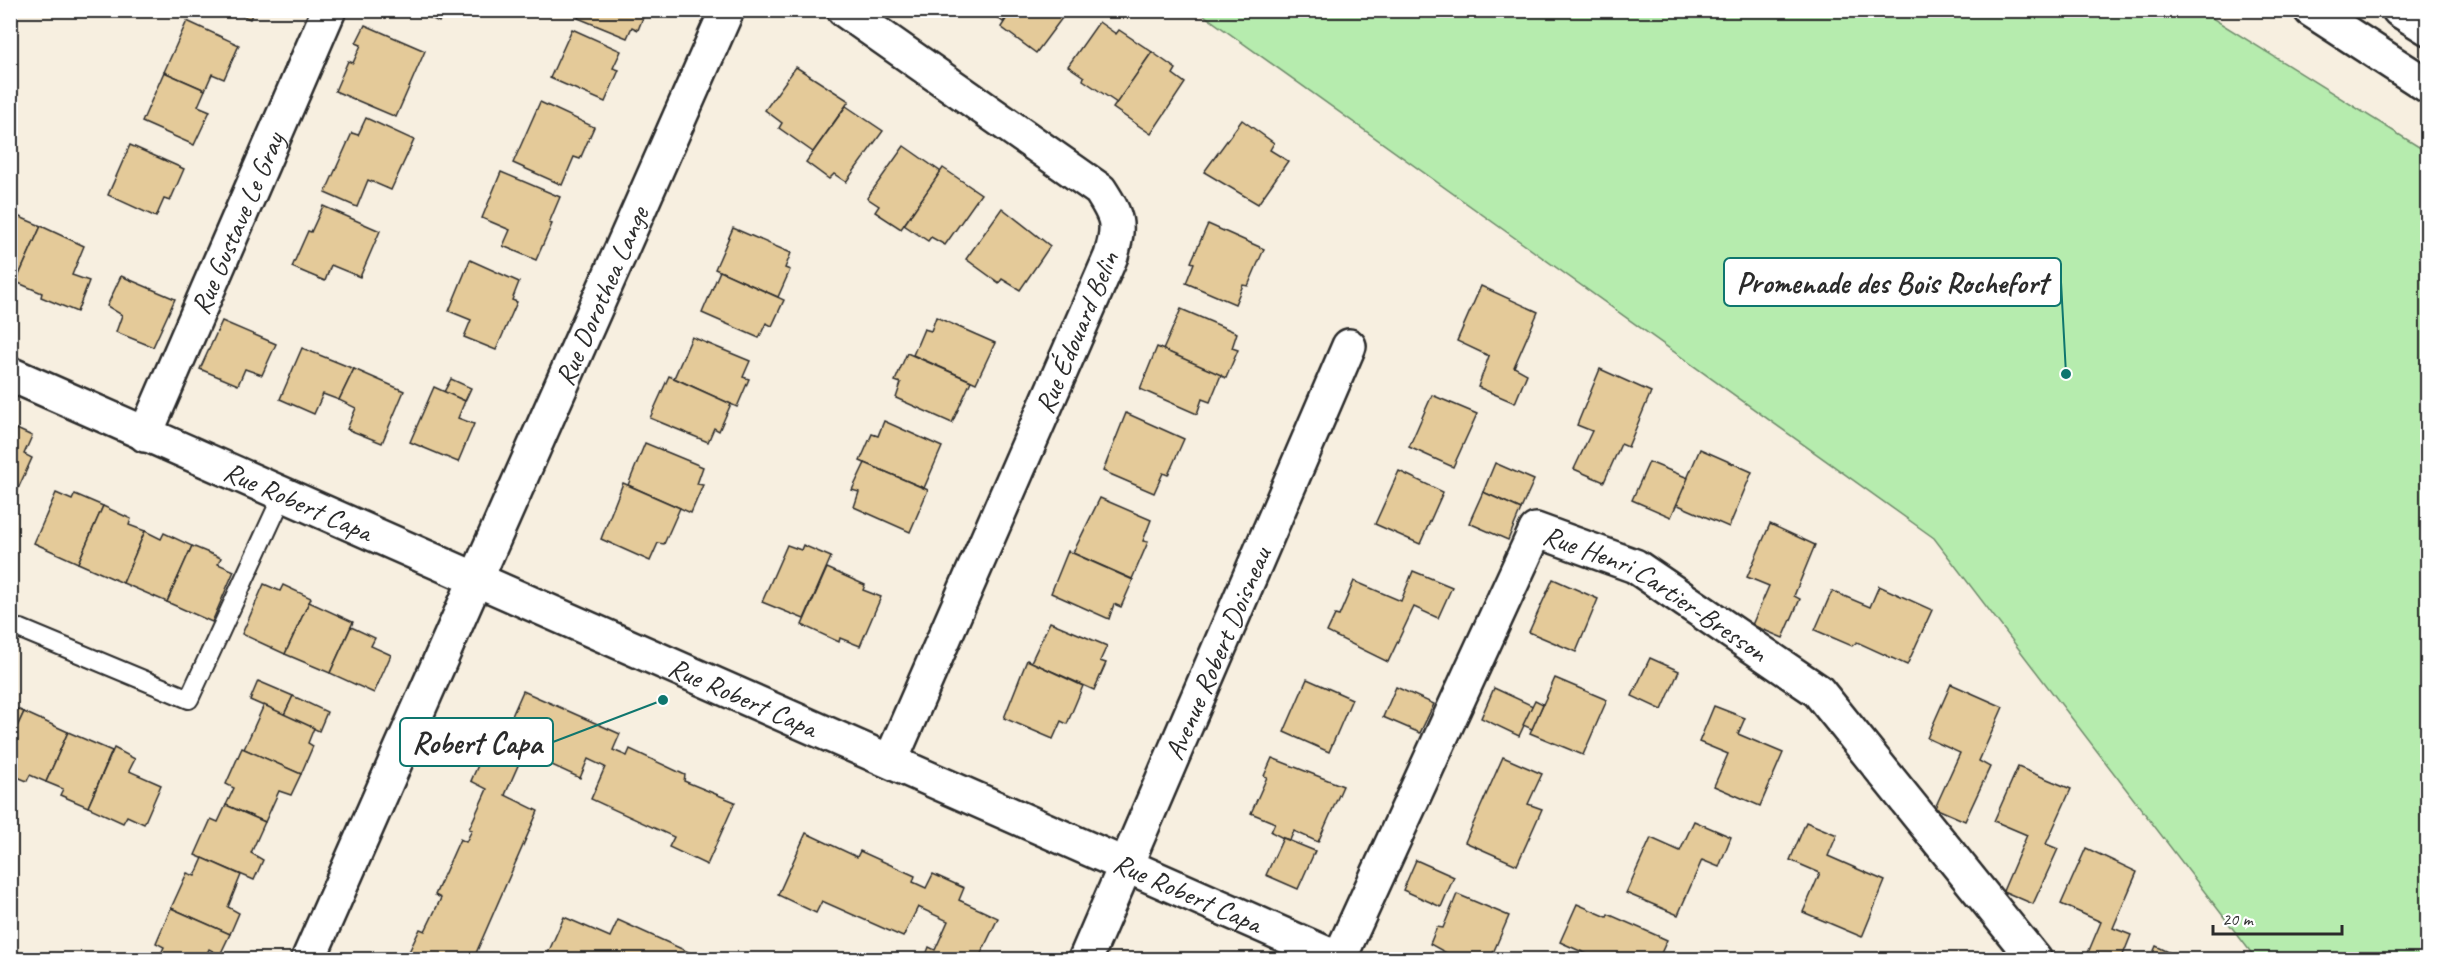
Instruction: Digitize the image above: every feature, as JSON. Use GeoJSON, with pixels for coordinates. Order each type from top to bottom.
{"type":"FeatureCollection","features":[{"type":"Feature","properties":{"kind":"street","name":"Rue Gustave Le Gray"},"geometry":{"type":"LineString","coordinates":[[145,435],[329,10]]}},
{"type":"Feature","properties":{"kind":"street","name":"Rue Dorothea Lange"},"geometry":{"type":"LineString","coordinates":[[308,960],[727,10]]}},
{"type":"Feature","properties":{"kind":"street","name":"Rue Édouard Belin"},"geometry":{"type":"LineString","coordinates":[[844,10],[1100,190],[1113,209],[1118,231],[1111,256],[891,760]]}},
{"type":"Feature","properties":{"kind":"street"},"geometry":{"type":"LineString","coordinates":[[2311,10],[2427,86]]}},
{"type":"Feature","properties":{"kind":"street"},"geometry":{"type":"LineString","coordinates":[[2399,10],[2427,28]]}},
{"type":"Feature","properties":{"kind":"street","name":"Avenue Robert Doisneau"},"geometry":{"type":"LineString","coordinates":[[1085,960],[1349,346]]}},
{"type":"Feature","properties":{"kind":"street","name":"Rue Robert Capa"},"geometry":{"type":"LineString","coordinates":[[10,374],[1340,959]]}},
{"type":"Feature","properties":{"kind":"street","name":"Rue Henri Cartier-Bresson"},"geometry":{"type":"LineString","coordinates":[[1340,959],[1536,530],[1635,566],[1818,692],[2034,960]]}},
{"type":"Feature","properties":{"kind":"lane"},"geometry":{"type":"LineString","coordinates":[[21,629],[189,699],[283,495]]}},
{"type":"Feature","properties":{"kind":"green space"},"geometry":{"type":"Polygon","coordinates":[[[1198,11],[2201,11],[2427,152],[2427,959],[2256,959],[1934,538],[1198,11]]]}},
{"type":"Feature","properties":{"kind":"building"},"geometry":{"type":"Polygon","coordinates":[[[229,10],[254,10],[250,19],[229,10]]]}},
{"type":"Feature","properties":{"kind":"building"},"geometry":{"type":"Polygon","coordinates":[[[414,10],[444,10],[439,22],[414,10]]]}},
{"type":"Feature","properties":{"kind":"building"},"geometry":{"type":"Polygon","coordinates":[[[580,10],[646,10],[638,30],[632,27],[627,38],[578,18],[580,10]]]}},
{"type":"Feature","properties":{"kind":"building"},"geometry":{"type":"Polygon","coordinates":[[[987,10],[1012,10],[1003,22],[987,10]]]}},
{"type":"Feature","properties":{"kind":"building"},"geometry":{"type":"Polygon","coordinates":[[[1012,10],[1068,10],[1036,53],[1001,27],[1012,10]]]}},
{"type":"Feature","properties":{"kind":"building"},"geometry":{"type":"Polygon","coordinates":[[[187,21],[239,45],[224,79],[212,74],[205,90],[164,72],[187,21]]]}},
{"type":"Feature","properties":{"kind":"building"},"geometry":{"type":"Polygon","coordinates":[[[1099,22],[1116,34],[1119,30],[1152,52],[1117,103],[1083,80],[1084,77],[1068,66],[1099,22]]]}},
{"type":"Feature","properties":{"kind":"building"},"geometry":{"type":"Polygon","coordinates":[[[365,25],[425,51],[396,117],[335,91],[348,61],[353,63],[361,45],[356,43],[365,25]]]}},
{"type":"Feature","properties":{"kind":"building"},"geometry":{"type":"Polygon","coordinates":[[[572,29],[621,51],[613,68],[619,70],[605,102],[550,78],[572,29]]]}},
{"type":"Feature","properties":{"kind":"building"},"geometry":{"type":"Polygon","coordinates":[[[1152,52],[1176,69],[1173,74],[1185,83],[1151,134],[1113,108],[1152,52]]]}},
{"type":"Feature","properties":{"kind":"building"},"geometry":{"type":"Polygon","coordinates":[[[796,67],[849,101],[813,152],[779,128],[782,123],[765,110],[796,67]]]}},
{"type":"Feature","properties":{"kind":"building"},"geometry":{"type":"Polygon","coordinates":[[[164,72],[205,90],[198,106],[210,111],[194,145],[142,122],[164,72]]]}},
{"type":"Feature","properties":{"kind":"building"},"geometry":{"type":"Polygon","coordinates":[[[540,102],[594,127],[580,159],[574,157],[562,185],[513,163],[540,102]]]}},
{"type":"Feature","properties":{"kind":"building"},"geometry":{"type":"Polygon","coordinates":[[[846,106],[883,131],[846,182],[834,174],[829,179],[806,162],[846,106]]]}},
{"type":"Feature","properties":{"kind":"building"},"geometry":{"type":"Polygon","coordinates":[[[366,118],[414,140],[391,190],[368,180],[357,207],[325,193],[352,133],[358,135],[366,118]]]}},
{"type":"Feature","properties":{"kind":"building"},"geometry":{"type":"Polygon","coordinates":[[[1242,120],[1274,143],[1270,150],[1288,161],[1258,204],[1204,172],[1242,120]]]}},
{"type":"Feature","properties":{"kind":"building"},"geometry":{"type":"Polygon","coordinates":[[[130,145],[184,169],[170,201],[164,199],[156,217],[108,195],[130,145]]]}},
{"type":"Feature","properties":{"kind":"building"},"geometry":{"type":"Polygon","coordinates":[[[904,146],[941,172],[901,229],[875,212],[879,206],[867,198],[904,146]]]}},
{"type":"Feature","properties":{"kind":"building"},"geometry":{"type":"Polygon","coordinates":[[[943,168],[981,194],[945,245],[931,237],[928,241],[904,225],[943,168]]]}},
{"type":"Feature","properties":{"kind":"building"},"geometry":{"type":"Polygon","coordinates":[[[501,172],[560,197],[549,223],[552,224],[536,260],[503,246],[510,230],[482,218],[501,172]]]}},
{"type":"Feature","properties":{"kind":"building"},"geometry":{"type":"Polygon","coordinates":[[[323,206],[380,231],[360,277],[331,265],[325,281],[292,267],[308,231],[311,232],[323,206]]]}},
{"type":"Feature","properties":{"kind":"building"},"geometry":{"type":"Polygon","coordinates":[[[1002,208],[1050,246],[1020,290],[1002,279],[999,283],[966,259],[1002,208]]]}},
{"type":"Feature","properties":{"kind":"building"},"geometry":{"type":"Polygon","coordinates":[[[10,213],[41,226],[16,282],[10,280],[10,213]]]}},
{"type":"Feature","properties":{"kind":"building"},"geometry":{"type":"Polygon","coordinates":[[[1208,224],[1264,249],[1248,286],[1243,285],[1235,304],[1186,283],[1194,263],[1191,262],[1208,224]]]}},
{"type":"Feature","properties":{"kind":"building"},"geometry":{"type":"Polygon","coordinates":[[[41,226],[84,246],[72,275],[89,281],[77,312],[41,297],[42,293],[16,282],[41,226]]]}},
{"type":"Feature","properties":{"kind":"building"},"geometry":{"type":"Polygon","coordinates":[[[733,228],[791,253],[785,268],[790,270],[778,297],[715,269],[733,228]]]}},
{"type":"Feature","properties":{"kind":"building"},"geometry":{"type":"Polygon","coordinates":[[[470,260],[519,282],[512,300],[517,302],[496,350],[464,337],[471,320],[449,311],[470,260]]]}},
{"type":"Feature","properties":{"kind":"building"},"geometry":{"type":"Polygon","coordinates":[[[720,271],[784,300],[772,326],[766,323],[759,338],[702,313],[720,271]]]}},
{"type":"Feature","properties":{"kind":"building"},"geometry":{"type":"Polygon","coordinates":[[[121,276],[175,299],[153,347],[116,332],[122,315],[107,306],[121,276]]]}},
{"type":"Feature","properties":{"kind":"building"},"geometry":{"type":"Polygon","coordinates":[[[1481,286],[1538,312],[1514,367],[1527,374],[1515,403],[1478,387],[1489,356],[1457,341],[1481,286]]]}},
{"type":"Feature","properties":{"kind":"building"},"geometry":{"type":"Polygon","coordinates":[[[1181,309],[1237,333],[1232,348],[1238,350],[1226,378],[1163,350],[1181,309]]]}},
{"type":"Feature","properties":{"kind":"building"},"geometry":{"type":"Polygon","coordinates":[[[936,317],[995,343],[976,383],[913,355],[924,329],[931,331],[936,317]]]}},
{"type":"Feature","properties":{"kind":"building"},"geometry":{"type":"Polygon","coordinates":[[[222,321],[276,344],[262,375],[245,369],[238,385],[200,369],[222,321]]]}},
{"type":"Feature","properties":{"kind":"building"},"geometry":{"type":"Polygon","coordinates":[[[692,337],[750,361],[743,377],[749,379],[737,407],[674,378],[692,337]]]}},
{"type":"Feature","properties":{"kind":"building"},"geometry":{"type":"Polygon","coordinates":[[[1157,347],[1221,375],[1210,402],[1202,399],[1197,414],[1140,389],[1157,347]]]}},
{"type":"Feature","properties":{"kind":"building"},"geometry":{"type":"Polygon","coordinates":[[[302,348],[354,369],[339,400],[323,394],[314,414],[280,399],[302,348]]]}},
{"type":"Feature","properties":{"kind":"building"},"geometry":{"type":"Polygon","coordinates":[[[907,353],[971,381],[952,423],[896,398],[901,383],[895,381],[907,353]]]}},
{"type":"Feature","properties":{"kind":"building"},"geometry":{"type":"Polygon","coordinates":[[[354,369],[404,391],[382,443],[347,429],[356,408],[339,400],[354,369]]]}},
{"type":"Feature","properties":{"kind":"building"},"geometry":{"type":"Polygon","coordinates":[[[1600,369],[1651,392],[1628,447],[1621,444],[1604,482],[1574,469],[1592,431],[1577,425],[1600,369]]]}},
{"type":"Feature","properties":{"kind":"building"},"geometry":{"type":"Polygon","coordinates":[[[669,376],[731,404],[719,431],[714,428],[708,442],[650,418],[669,376]]]}},
{"type":"Feature","properties":{"kind":"building"},"geometry":{"type":"Polygon","coordinates":[[[451,379],[471,388],[465,401],[444,392],[451,379]]]}},
{"type":"Feature","properties":{"kind":"building"},"geometry":{"type":"Polygon","coordinates":[[[434,387],[465,401],[458,418],[474,424],[458,462],[410,442],[434,387]]]}},
{"type":"Feature","properties":{"kind":"building"},"geometry":{"type":"Polygon","coordinates":[[[1432,395],[1477,414],[1453,467],[1409,447],[1432,395]]]}},
{"type":"Feature","properties":{"kind":"building"},"geometry":{"type":"Polygon","coordinates":[[[1126,413],[1184,439],[1168,475],[1163,473],[1154,493],[1103,471],[1126,413]]]}},
{"type":"Feature","properties":{"kind":"building"},"geometry":{"type":"Polygon","coordinates":[[[884,421],[942,447],[924,488],[860,461],[872,434],[878,436],[884,421]]]}},
{"type":"Feature","properties":{"kind":"building"},"geometry":{"type":"Polygon","coordinates":[[[10,426],[32,436],[24,454],[32,458],[16,493],[10,491],[10,426]]]}},
{"type":"Feature","properties":{"kind":"building"},"geometry":{"type":"Polygon","coordinates":[[[645,443],[703,467],[697,484],[703,485],[691,513],[628,485],[645,443]]]}},
{"type":"Feature","properties":{"kind":"building"},"geometry":{"type":"Polygon","coordinates":[[[1700,449],[1752,472],[1729,527],[1676,504],[1700,449]]]}},
{"type":"Feature","properties":{"kind":"building"},"geometry":{"type":"Polygon","coordinates":[[[1649,462],[1688,478],[1671,517],[1632,500],[1649,462]]]}},
{"type":"Feature","properties":{"kind":"building"},"geometry":{"type":"Polygon","coordinates":[[[865,463],[928,490],[910,532],[854,507],[859,492],[852,490],[865,463]]]}},
{"type":"Feature","properties":{"kind":"building"},"geometry":{"type":"Polygon","coordinates":[[[1495,463],[1534,480],[1521,509],[1483,492],[1495,463]]]}},
{"type":"Feature","properties":{"kind":"building"},"geometry":{"type":"Polygon","coordinates":[[[1399,471],[1443,492],[1420,544],[1375,524],[1399,471]]]}},
{"type":"Feature","properties":{"kind":"building"},"geometry":{"type":"Polygon","coordinates":[[[623,483],[680,508],[664,544],[658,543],[650,561],[601,539],[623,483]]]}},
{"type":"Feature","properties":{"kind":"building"},"geometry":{"type":"Polygon","coordinates":[[[1483,492],[1521,509],[1508,540],[1469,523],[1483,492]]]}},
{"type":"Feature","properties":{"kind":"building"},"geometry":{"type":"Polygon","coordinates":[[[56,493],[72,500],[75,494],[103,506],[78,563],[34,543],[56,493]]]}},
{"type":"Feature","properties":{"kind":"building"},"geometry":{"type":"Polygon","coordinates":[[[1100,498],[1151,520],[1143,541],[1148,542],[1132,579],[1073,553],[1100,498]]]}},
{"type":"Feature","properties":{"kind":"building"},"geometry":{"type":"Polygon","coordinates":[[[103,506],[131,519],[129,525],[145,531],[123,583],[78,563],[103,506]]]}},
{"type":"Feature","properties":{"kind":"building"},"geometry":{"type":"Polygon","coordinates":[[[1770,524],[1815,545],[1794,596],[1800,599],[1783,638],[1752,625],[1769,586],[1747,577],[1770,524]]]}},
{"type":"Feature","properties":{"kind":"building"},"geometry":{"type":"Polygon","coordinates":[[[145,531],[161,539],[164,533],[192,546],[167,602],[123,583],[145,531]]]}},
{"type":"Feature","properties":{"kind":"building"},"geometry":{"type":"Polygon","coordinates":[[[787,545],[801,550],[803,545],[831,557],[804,619],[762,602],[787,545]]]}},
{"type":"Feature","properties":{"kind":"building"},"geometry":{"type":"Polygon","coordinates":[[[192,546],[221,558],[218,564],[234,571],[212,622],[167,602],[192,546]]]}},
{"type":"Feature","properties":{"kind":"building"},"geometry":{"type":"Polygon","coordinates":[[[1068,551],[1133,580],[1121,607],[1114,604],[1109,619],[1051,593],[1068,551]]]}},
{"type":"Feature","properties":{"kind":"building"},"geometry":{"type":"Polygon","coordinates":[[[827,568],[865,585],[863,590],[881,597],[860,646],[840,638],[839,642],[802,625],[827,568]]]}},
{"type":"Feature","properties":{"kind":"building"},"geometry":{"type":"Polygon","coordinates":[[[1413,571],[1452,587],[1438,618],[1414,607],[1388,662],[1327,632],[1335,615],[1339,616],[1354,581],[1401,601],[1413,571]]]}},
{"type":"Feature","properties":{"kind":"building"},"geometry":{"type":"Polygon","coordinates":[[[1553,579],[1598,599],[1576,652],[1529,632],[1553,579]]]}},
{"type":"Feature","properties":{"kind":"building"},"geometry":{"type":"Polygon","coordinates":[[[264,584],[280,591],[283,585],[311,598],[285,654],[242,634],[264,584]]]}},
{"type":"Feature","properties":{"kind":"building"},"geometry":{"type":"Polygon","coordinates":[[[1879,586],[1932,610],[1907,665],[1857,642],[1852,646],[1815,630],[1832,591],[1870,607],[1879,586]]]}},
{"type":"Feature","properties":{"kind":"building"},"geometry":{"type":"Polygon","coordinates":[[[309,602],[353,622],[330,673],[285,654],[309,602]]]}},
{"type":"Feature","properties":{"kind":"building"},"geometry":{"type":"Polygon","coordinates":[[[1050,622],[1107,646],[1100,661],[1106,663],[1094,690],[1031,662],[1050,622]]]}},
{"type":"Feature","properties":{"kind":"building"},"geometry":{"type":"Polygon","coordinates":[[[351,627],[375,638],[371,646],[391,655],[374,693],[330,673],[351,627]]]}},
{"type":"Feature","properties":{"kind":"building"},"geometry":{"type":"Polygon","coordinates":[[[1650,658],[1679,671],[1662,710],[1632,696],[1650,658]]]}},
{"type":"Feature","properties":{"kind":"building"},"geometry":{"type":"Polygon","coordinates":[[[1027,660],[1083,686],[1067,724],[1061,721],[1053,739],[1004,718],[1027,660]]]}},
{"type":"Feature","properties":{"kind":"building"},"geometry":{"type":"Polygon","coordinates":[[[1555,678],[1607,700],[1583,755],[1530,733],[1555,678]]]}},
{"type":"Feature","properties":{"kind":"building"},"geometry":{"type":"Polygon","coordinates":[[[1307,679],[1352,699],[1329,752],[1284,732],[1307,679]]]}},
{"type":"Feature","properties":{"kind":"building"},"geometry":{"type":"Polygon","coordinates":[[[258,681],[293,696],[284,715],[250,700],[258,681]]]}},
{"type":"Feature","properties":{"kind":"building"},"geometry":{"type":"Polygon","coordinates":[[[1951,684],[2003,707],[1979,761],[1990,767],[1965,821],[1935,808],[1960,753],[1927,738],[1951,684]]]}},
{"type":"Feature","properties":{"kind":"building"},"geometry":{"type":"Polygon","coordinates":[[[1396,687],[1434,704],[1420,733],[1383,717],[1396,687]]]}},
{"type":"Feature","properties":{"kind":"building"},"geometry":{"type":"Polygon","coordinates":[[[1494,688],[1533,706],[1519,736],[1481,718],[1494,688]]]}},
{"type":"Feature","properties":{"kind":"building"},"geometry":{"type":"Polygon","coordinates":[[[523,691],[620,734],[613,750],[627,756],[630,749],[685,775],[684,781],[735,802],[707,865],[669,847],[674,837],[591,799],[605,767],[588,759],[580,778],[524,752],[505,795],[538,811],[473,960],[411,960],[406,958],[420,929],[425,931],[441,898],[435,895],[460,839],[466,842],[472,830],[469,829],[487,789],[471,781],[491,736],[501,741],[523,691]]]}},
{"type":"Feature","properties":{"kind":"building"},"geometry":{"type":"Polygon","coordinates":[[[293,696],[327,712],[319,731],[284,715],[293,696]]]}},
{"type":"Feature","properties":{"kind":"building"},"geometry":{"type":"Polygon","coordinates":[[[1535,700],[1543,704],[1532,729],[1523,725],[1535,700]]]}},
{"type":"Feature","properties":{"kind":"building"},"geometry":{"type":"Polygon","coordinates":[[[264,705],[314,728],[308,743],[313,746],[301,774],[244,749],[264,705]]]}},
{"type":"Feature","properties":{"kind":"building"},"geometry":{"type":"Polygon","coordinates":[[[10,706],[24,712],[10,742],[10,706]]]}},
{"type":"Feature","properties":{"kind":"building"},"geometry":{"type":"Polygon","coordinates":[[[1714,706],[1745,718],[1738,734],[1783,753],[1760,806],[1714,786],[1728,754],[1699,742],[1714,706]]]}},
{"type":"Feature","properties":{"kind":"building"},"geometry":{"type":"Polygon","coordinates":[[[24,712],[68,732],[46,782],[30,775],[27,781],[10,774],[10,742],[24,712]]]}},
{"type":"Feature","properties":{"kind":"building"},"geometry":{"type":"Polygon","coordinates":[[[68,732],[112,751],[88,807],[60,795],[63,789],[46,782],[68,732]]]}},
{"type":"Feature","properties":{"kind":"building"},"geometry":{"type":"Polygon","coordinates":[[[114,748],[135,759],[129,771],[161,785],[144,824],[127,816],[123,823],[88,807],[114,748]]]}},
{"type":"Feature","properties":{"kind":"building"},"geometry":{"type":"Polygon","coordinates":[[[242,748],[301,774],[291,795],[279,791],[265,822],[226,805],[234,788],[226,784],[242,748]]]}},
{"type":"Feature","properties":{"kind":"building"},"geometry":{"type":"Polygon","coordinates":[[[1503,757],[1542,774],[1528,804],[1542,809],[1517,865],[1465,842],[1503,757]]]}},
{"type":"Feature","properties":{"kind":"building"},"geometry":{"type":"Polygon","coordinates":[[[1272,758],[1343,786],[1318,842],[1294,831],[1290,840],[1283,838],[1271,832],[1275,823],[1251,813],[1267,777],[1264,776],[1272,758]]]}},
{"type":"Feature","properties":{"kind":"building"},"geometry":{"type":"Polygon","coordinates":[[[2018,767],[2071,789],[2046,844],[2058,849],[2033,904],[2003,891],[2027,835],[1994,821],[2018,767]]]}},
{"type":"Feature","properties":{"kind":"building"},"geometry":{"type":"Polygon","coordinates":[[[226,805],[265,822],[251,853],[263,860],[254,880],[195,855],[211,819],[218,822],[226,805]]]}},
{"type":"Feature","properties":{"kind":"building"},"geometry":{"type":"Polygon","coordinates":[[[1694,821],[1731,837],[1719,867],[1702,860],[1678,915],[1626,893],[1651,838],[1680,851],[1694,821]]]}},
{"type":"Feature","properties":{"kind":"building"},"geometry":{"type":"Polygon","coordinates":[[[1806,822],[1837,835],[1828,856],[1885,881],[1862,937],[1803,912],[1820,873],[1790,860],[1806,822]]]}},
{"type":"Feature","properties":{"kind":"building"},"geometry":{"type":"Polygon","coordinates":[[[806,833],[857,857],[860,851],[915,876],[913,882],[926,888],[933,874],[964,888],[959,900],[998,918],[978,960],[924,960],[929,947],[935,950],[948,921],[918,907],[903,937],[822,901],[816,913],[778,895],[806,833]]]}},
{"type":"Feature","properties":{"kind":"building"},"geometry":{"type":"Polygon","coordinates":[[[1283,838],[1315,851],[1298,889],[1266,875],[1283,838]]]}},
{"type":"Feature","properties":{"kind":"building"},"geometry":{"type":"Polygon","coordinates":[[[2086,848],[2137,872],[2113,928],[2131,935],[2121,960],[2085,960],[2101,922],[2061,904],[2086,848]]]}},
{"type":"Feature","properties":{"kind":"building"},"geometry":{"type":"Polygon","coordinates":[[[203,858],[241,875],[228,907],[239,913],[230,934],[171,908],[187,873],[195,876],[203,858]]]}},
{"type":"Feature","properties":{"kind":"building"},"geometry":{"type":"Polygon","coordinates":[[[1416,860],[1454,877],[1441,907],[1403,890],[1416,860]]]}},
{"type":"Feature","properties":{"kind":"building"},"geometry":{"type":"Polygon","coordinates":[[[1457,894],[1509,916],[1490,960],[1459,960],[1430,944],[1437,927],[1443,928],[1457,894]]]}},
{"type":"Feature","properties":{"kind":"building"},"geometry":{"type":"Polygon","coordinates":[[[1577,904],[1607,917],[1608,914],[1667,940],[1658,960],[1588,960],[1589,955],[1560,942],[1577,904]]]}},
{"type":"Feature","properties":{"kind":"building"},"geometry":{"type":"Polygon","coordinates":[[[171,908],[230,934],[220,955],[209,949],[204,960],[158,960],[164,947],[156,943],[171,908]]]}},
{"type":"Feature","properties":{"kind":"building"},"geometry":{"type":"Polygon","coordinates":[[[564,917],[610,937],[618,920],[706,960],[545,960],[564,917]]]}},
{"type":"Feature","properties":{"kind":"building"},"geometry":{"type":"Polygon","coordinates":[[[2156,946],[2185,960],[2150,960],[2156,946]]]}},
{"type":"Feature","properties":{"kind":"place","name":"Promenade des Bois Rochefort"},"geometry":{"type":"Point","coordinates":[2066,374]}},
{"type":"Feature","properties":{"kind":"place","name":"Robert Capa"},"geometry":{"type":"Point","coordinates":[663,700]}}]}
